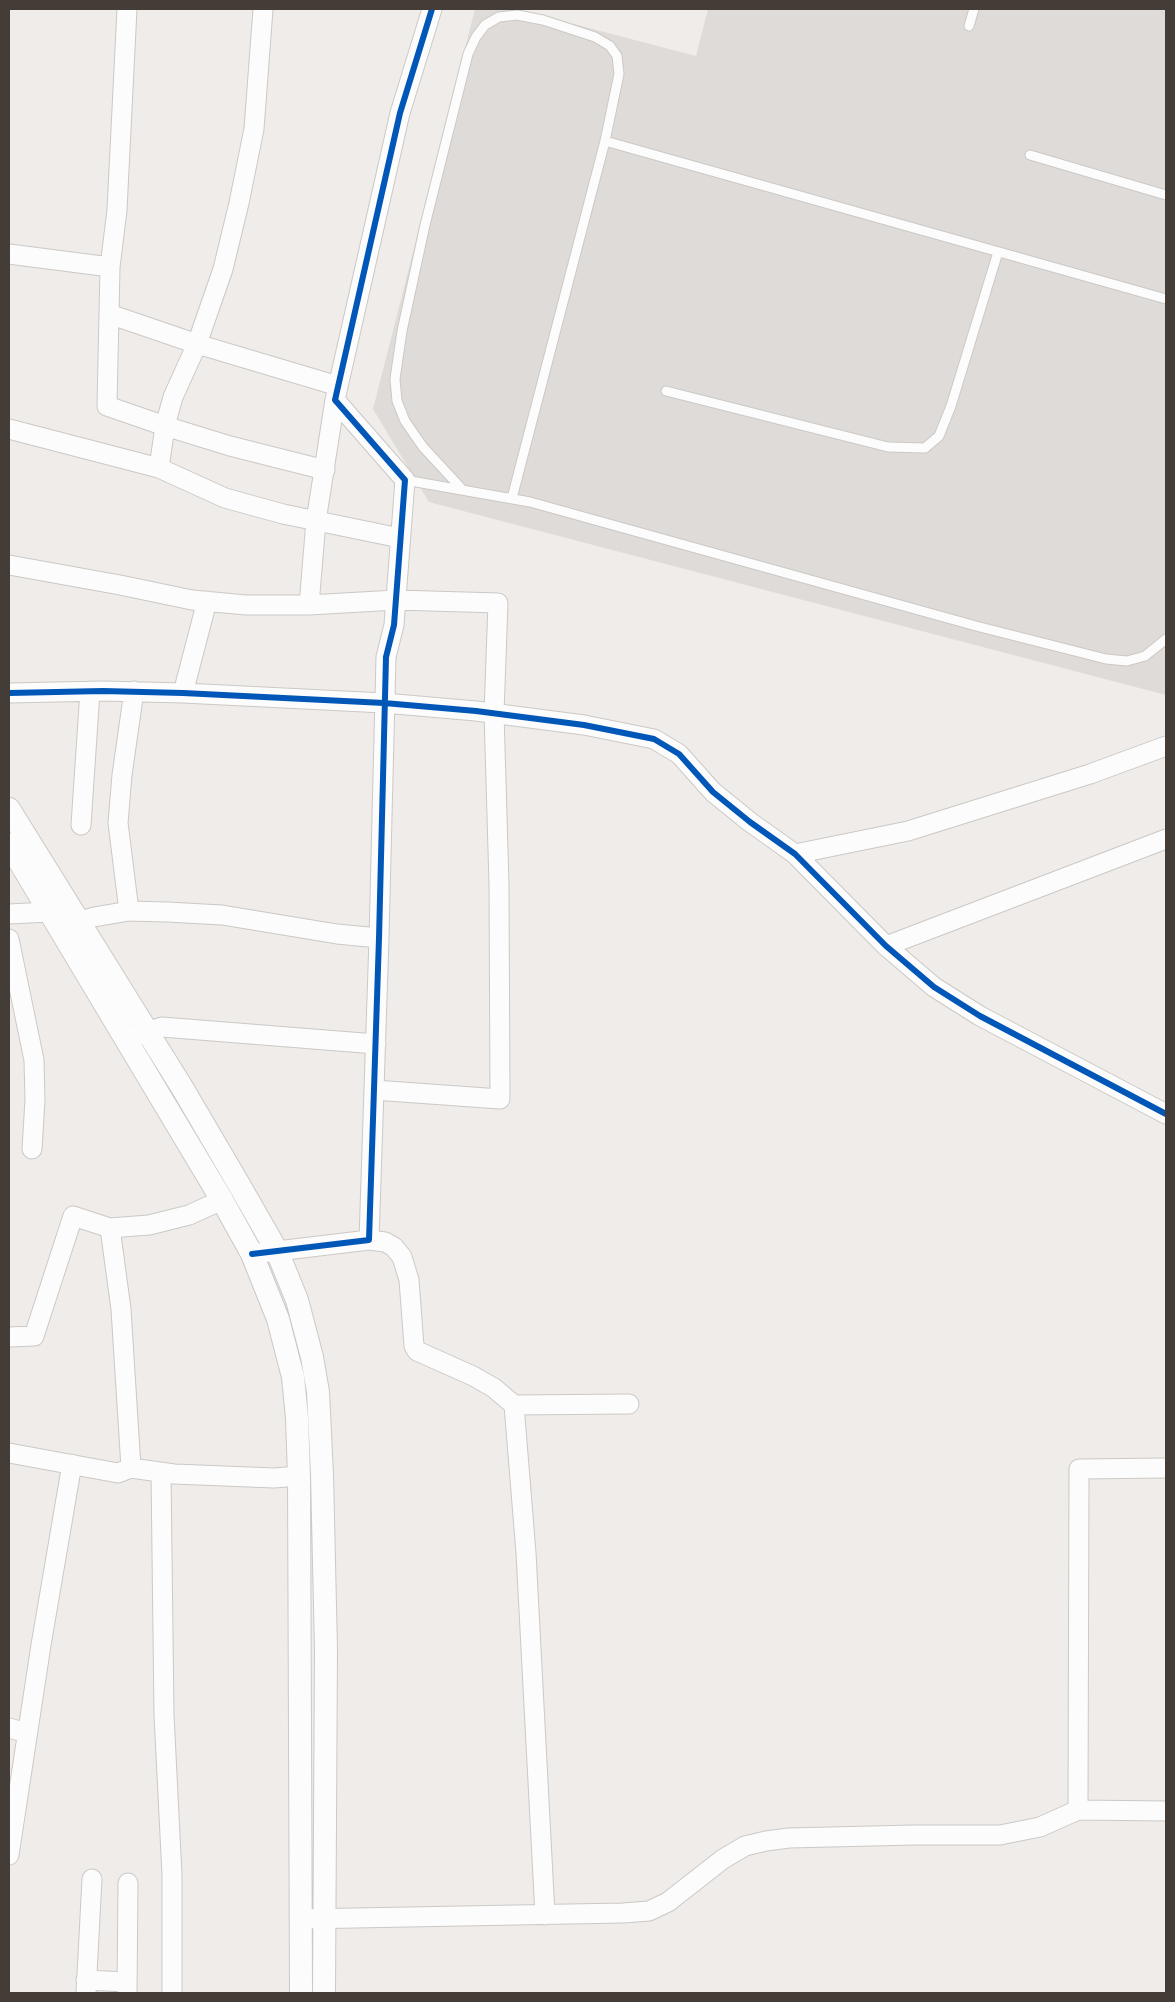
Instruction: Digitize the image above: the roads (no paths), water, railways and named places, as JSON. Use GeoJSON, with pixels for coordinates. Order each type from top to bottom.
{"type":"FeatureCollection","features":[{"type":"Feature","properties":{"kind":"street"},"geometry":{"type":"LineString","coordinates":[[127,9],[117,200],[110,267],[107,406],[230,446],[324,470]]}},
{"type":"Feature","properties":{"kind":"street"},"geometry":{"type":"LineString","coordinates":[[159,468],[165,426],[173,397],[197,344],[223,269],[254,129],[263,9]]}},
{"type":"Feature","properties":{"kind":"street"},"geometry":{"type":"LineString","coordinates":[[309,605],[316,521],[337,393],[400,113],[432,9]]}},
{"type":"Feature","properties":{"kind":"street"},"geometry":{"type":"LineString","coordinates":[[9,254],[110,267]]}},
{"type":"Feature","properties":{"kind":"street"},"geometry":{"type":"LineString","coordinates":[[109,314],[337,393],[405,480],[394,625],[386,657],[369,1240]]}},
{"type":"Feature","properties":{"kind":"street"},"geometry":{"type":"LineString","coordinates":[[9,429],[159,468],[225,498],[316,521],[400,538]]}},
{"type":"Feature","properties":{"kind":"street"},"geometry":{"type":"LineString","coordinates":[[9,565],[192,600],[246,605],[309,605],[396,600],[498,603],[494,713],[499,884],[500,1099],[374,1090]]}},
{"type":"Feature","properties":{"kind":"street"},"geometry":{"type":"LineString","coordinates":[[184,693],[207,601]]}},
{"type":"Feature","properties":{"kind":"street"},"geometry":{"type":"LineString","coordinates":[[81,824],[90,691]]}},
{"type":"Feature","properties":{"kind":"street"},"geometry":{"type":"LineString","coordinates":[[129,910],[118,823],[122,776],[134,691]]}},
{"type":"Feature","properties":{"kind":"street"},"geometry":{"type":"LineString","coordinates":[[9,693],[134,691],[384,703],[494,713],[584,725],[654,739],[679,754],[713,792],[750,822],[796,854],[886,946],[934,987],[980,1016],[1166,1114]]}},
{"type":"Feature","properties":{"kind":"street"},"geometry":{"type":"LineString","coordinates":[[796,854],[908,831],[1090,774],[1166,746]]}},
{"type":"Feature","properties":{"kind":"street"},"geometry":{"type":"LineString","coordinates":[[9,809],[62,921]]}},
{"type":"Feature","properties":{"kind":"street"},"geometry":{"type":"LineString","coordinates":[[886,946],[1166,839]]}},
{"type":"Feature","properties":{"kind":"street"},"geometry":{"type":"LineString","coordinates":[[9,844],[137,1036],[252,1254],[278,1319],[293,1377],[297,1418],[299,1476],[301,1993]]}},
{"type":"Feature","properties":{"kind":"street"},"geometry":{"type":"LineString","coordinates":[[9,914],[62,921],[129,910],[222,915],[337,934],[379,938]]}},
{"type":"Feature","properties":{"kind":"street"},"geometry":{"type":"LineString","coordinates":[[9,940],[34,1060],[35,1100],[32,1149]]}},
{"type":"Feature","properties":{"kind":"street"},"geometry":{"type":"LineString","coordinates":[[137,1036],[162,1027],[376,1044]]}},
{"type":"Feature","properties":{"kind":"street"},"geometry":{"type":"LineString","coordinates":[[137,1036],[183,1089],[277,1251],[297,1300],[312,1357],[318,1392],[322,1474],[326,1650],[324,1993]]}},
{"type":"Feature","properties":{"kind":"street"},"geometry":{"type":"LineString","coordinates":[[9,1337],[34,1336],[73,1216],[110,1228],[149,1225],[189,1215],[222,1200]]}},
{"type":"Feature","properties":{"kind":"street"},"geometry":{"type":"LineString","coordinates":[[110,1228],[121,1309],[131,1468]]}},
{"type":"Feature","properties":{"kind":"street"},"geometry":{"type":"LineString","coordinates":[[252,1254],[369,1240],[384,1242],[394,1247],[402,1257],[409,1280],[414,1346],[417,1351],[473,1376],[494,1388],[514,1405],[629,1404]]}},
{"type":"Feature","properties":{"kind":"street"},"geometry":{"type":"LineString","coordinates":[[514,1405],[526,1553],[545,1915]]}},
{"type":"Feature","properties":{"kind":"street"},"geometry":{"type":"LineString","coordinates":[[9,1453],[118,1473],[131,1468],[161,1472],[274,1478],[299,1476]]}},
{"type":"Feature","properties":{"kind":"street"},"geometry":{"type":"LineString","coordinates":[[9,1855],[40,1645],[72,1464]]}},
{"type":"Feature","properties":{"kind":"street"},"geometry":{"type":"LineString","coordinates":[[1078,1810],[1079,1469],[1166,1468]]}},
{"type":"Feature","properties":{"kind":"street"},"geometry":{"type":"LineString","coordinates":[[161,1472],[164,1715],[172,1875],[172,1993]]}},
{"type":"Feature","properties":{"kind":"street"},"geometry":{"type":"LineString","coordinates":[[9,1728],[27,1733]]}},
{"type":"Feature","properties":{"kind":"street"},"geometry":{"type":"LineString","coordinates":[[301,1919],[545,1915],[649,1911],[668,1902],[722,1859],[745,1846],[766,1841],[789,1838],[1000,1835],[1040,1827],[1078,1810],[1166,1811]]}},
{"type":"Feature","properties":{"kind":"street"},"geometry":{"type":"LineString","coordinates":[[92,1879],[86,1986],[127,1988],[128,1883]]}},
{"type":"Feature","properties":{"kind":"lane"},"geometry":{"type":"LineString","coordinates":[[969,26],[974,9]]}},
{"type":"Feature","properties":{"kind":"lane"},"geometry":{"type":"LineString","coordinates":[[461,488],[423,447],[405,421],[397,401],[395,379],[402,331],[425,226],[468,54],[476,37],[486,25],[499,17],[517,15],[544,20],[595,37],[610,46],[617,56],[619,74],[605,141],[512,498]]}},
{"type":"Feature","properties":{"kind":"lane"},"geometry":{"type":"LineString","coordinates":[[605,141],[1166,299]]}},
{"type":"Feature","properties":{"kind":"lane"},"geometry":{"type":"LineString","coordinates":[[1030,155],[1166,195]]}},
{"type":"Feature","properties":{"kind":"lane"},"geometry":{"type":"LineString","coordinates":[[666,391],[888,447],[925,448],[939,436],[951,406],[998,252]]}},
{"type":"Feature","properties":{"kind":"lane"},"geometry":{"type":"LineString","coordinates":[[405,480],[512,498],[966,623],[1106,659],[1127,661],[1145,656],[1166,639]]}}]}
